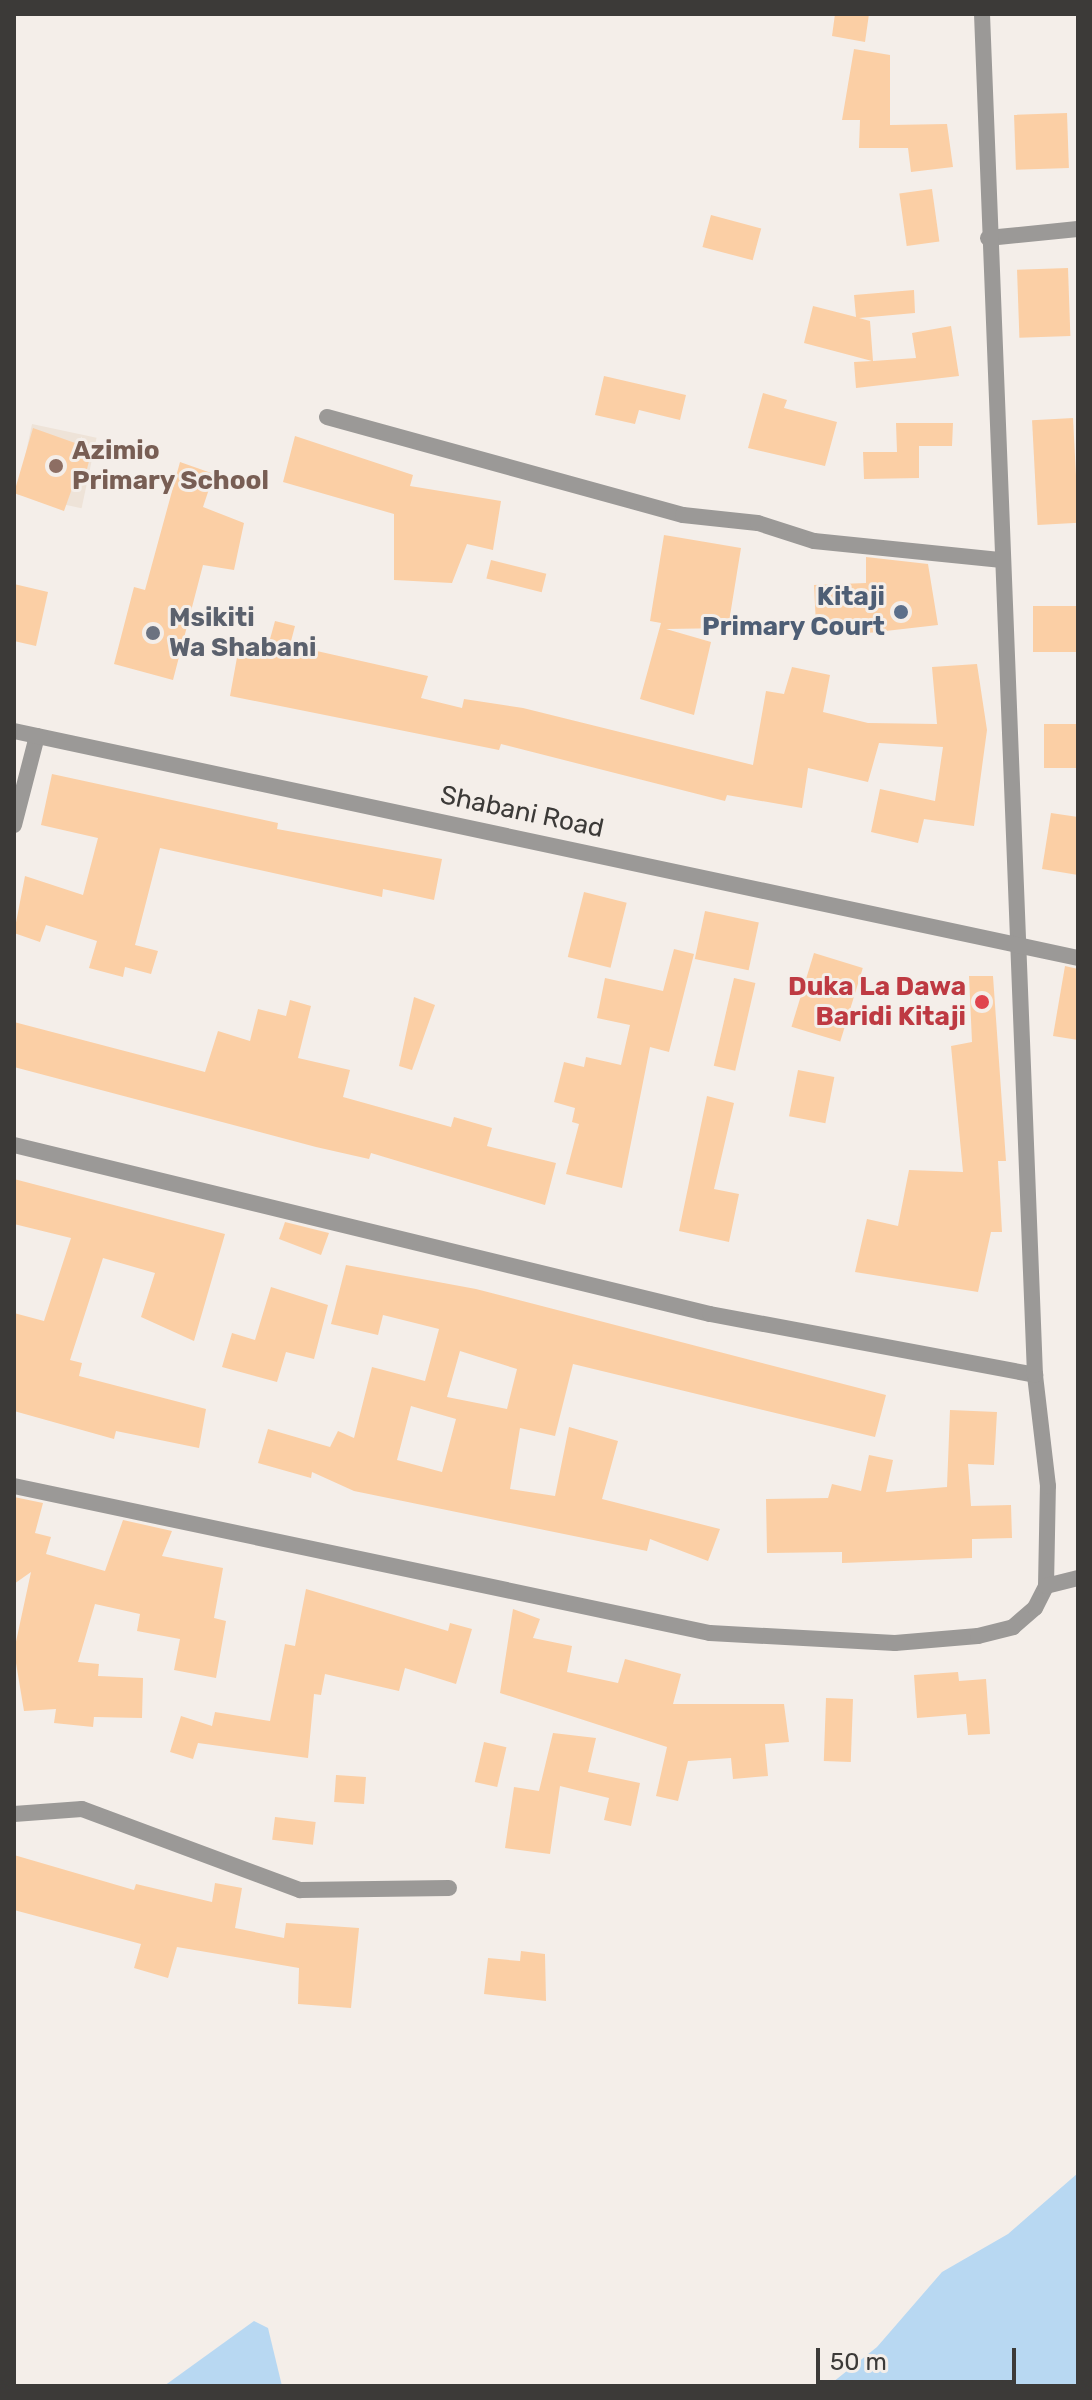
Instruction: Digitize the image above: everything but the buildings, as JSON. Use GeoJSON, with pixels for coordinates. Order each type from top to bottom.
{"type":"FeatureCollection","features":[{"type":"Feature","properties":{"kind":"street"},"geometry":{"type":"LineString","coordinates":[[982,14],[988,238],[1035,1375],[1048,1486],[1046,1586]]}},
{"type":"Feature","properties":{"kind":"street"},"geometry":{"type":"LineString","coordinates":[[988,238],[1078,229]]}},
{"type":"Feature","properties":{"kind":"street"},"geometry":{"type":"LineString","coordinates":[[327,417],[683,515],[758,523],[814,541],[1002,560]]}},
{"type":"Feature","properties":{"kind":"street","name":"Shabani Road"},"geometry":{"type":"LineString","coordinates":[[14,731],[1078,958]]}},
{"type":"Feature","properties":{"kind":"street"},"geometry":{"type":"LineString","coordinates":[[14,825],[37,736]]}},
{"type":"Feature","properties":{"kind":"street"},"geometry":{"type":"LineString","coordinates":[[14,1145],[710,1314],[1035,1375]]}},
{"type":"Feature","properties":{"kind":"street"},"geometry":{"type":"LineString","coordinates":[[14,1486],[710,1633],[895,1643],[978,1636],[1013,1627],[1046,1586],[1078,1578]]}},
{"type":"Feature","properties":{"kind":"street"},"geometry":{"type":"LineString","coordinates":[[14,1814],[82,1809],[300,1890],[449,1888]]}},
{"type":"Feature","properties":{"kind":"shaded area","name":"Azimio Primary School"},"geometry":{"type":"Polygon","coordinates":[[[32,424],[97,438],[82,508],[17,494],[32,424]]]}},
{"type":"Feature","properties":{"kind":"water"},"geometry":{"type":"Polygon","coordinates":[[[1078,2173],[1078,2386],[828,2386],[877,2347],[942,2272],[1008,2234],[1078,2173]]]}},
{"type":"Feature","properties":{"kind":"water"},"geometry":{"type":"Polygon","coordinates":[[[254,2321],[268,2328],[282,2386],[164,2386],[254,2321]]]}},
{"type":"Feature","properties":{"kind":"place","name":"Azimio Primary School"},"geometry":{"type":"Point","coordinates":[56,466]}},
{"type":"Feature","properties":{"kind":"place","name":"Kitaji Primary Court"},"geometry":{"type":"Point","coordinates":[901,612]}},
{"type":"Feature","properties":{"kind":"place","name":"Msikiti Wa Shabani"},"geometry":{"type":"Point","coordinates":[153,633]}},
{"type":"Feature","properties":{"kind":"place","name":"Duka La Dawa Baridi Kitaji"},"geometry":{"type":"Point","coordinates":[982,1002]}}]}
